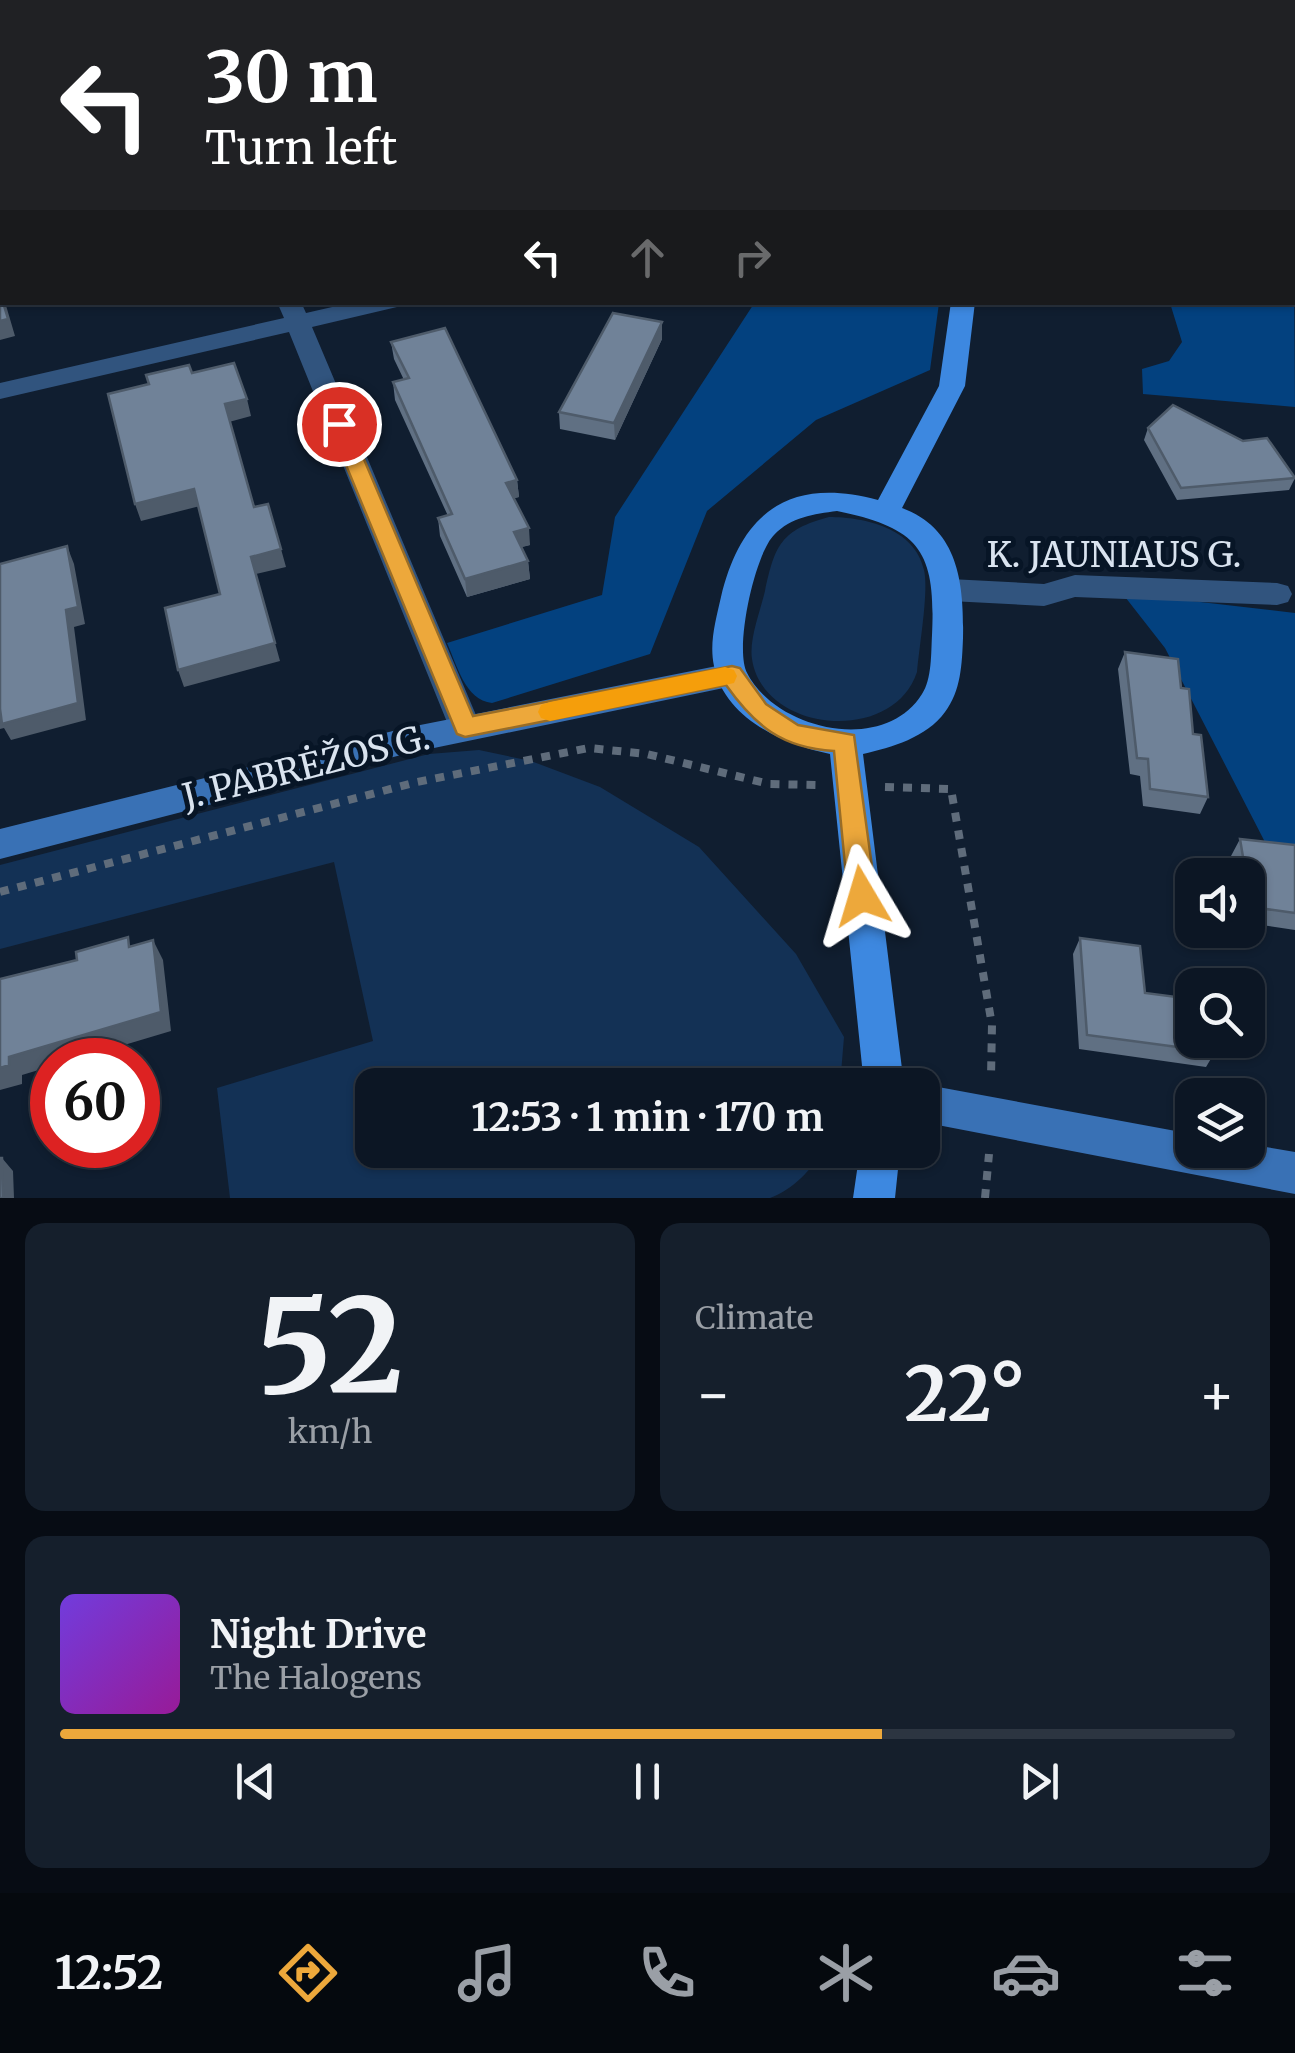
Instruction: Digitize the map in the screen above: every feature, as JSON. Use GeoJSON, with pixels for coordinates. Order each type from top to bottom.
{"type":"FeatureCollection","features":[{"type":"Feature","properties":{"kind":"main road"},"geometry":{"type":"LineString","coordinates":[[886,511],[952,386],[963,305]]}},
{"type":"Feature","properties":{"kind":"main road"},"geometry":{"type":"LineString","coordinates":[[837,501],[886,511],[922,530],[941,553],[950,590],[945,677],[933,704],[904,731],[845,742],[812,740],[790,732],[758,711],[732,675],[728,636],[745,556],[756,535],[790,510],[837,501]]}},
{"type":"Feature","properties":{"kind":"main road"},"geometry":{"type":"LineString","coordinates":[[845,742],[882,1068]]}},
{"type":"Feature","properties":{"kind":"main road"},"geometry":{"type":"LineString","coordinates":[[874,1198],[878,1168]]}},
{"type":"Feature","properties":{"kind":"street"},"geometry":{"type":"LineString","coordinates":[[0,391],[293,312],[360,305]]}},
{"type":"Feature","properties":{"kind":"street"},"geometry":{"type":"LineString","coordinates":[[293,312],[465,728]]}},
{"type":"Feature","properties":{"kind":"street","name":"K. JAUNIAUS G."},"geometry":{"type":"LineString","coordinates":[[950,590],[1044,596],[1075,586],[1277,594]]}},
{"type":"Feature","properties":{"kind":"street","name":"J. PABRĖŽOS G."},"geometry":{"type":"LineString","coordinates":[[0,844],[465,728],[732,675]]}},
{"type":"Feature","properties":{"kind":"street"},"geometry":{"type":"LineString","coordinates":[[940,1107],[1295,1173]]}},
{"type":"Feature","properties":{"kind":"path"},"geometry":{"type":"LineString","coordinates":[[0,892],[417,782],[590,748],[648,754],[769,784],[950,789],[992,1025],[985,1198]]}},
{"type":"Feature","properties":{"kind":"shaded area"},"geometry":{"type":"Polygon","coordinates":[[[753,305],[939,305],[930,370],[816,420],[707,511],[650,654],[492,703],[475,695],[463,680],[447,643],[602,595],[615,517],[753,305]]]}},
{"type":"Feature","properties":{"kind":"shaded area"},"geometry":{"type":"Polygon","coordinates":[[[1171,305],[1294,305],[1295,407],[1143,394],[1142,369],[1169,361],[1182,342],[1171,305]]]}},
{"type":"Feature","properties":{"kind":"shaded area"},"geometry":{"type":"Polygon","coordinates":[[[829,517],[857,519],[899,535],[919,556],[925,579],[917,672],[903,695],[883,711],[857,719],[830,721],[803,715],[779,703],[761,684],[752,659],[756,625],[777,551],[790,534],[829,517]]]}},
{"type":"Feature","properties":{"kind":"shaded area"},"geometry":{"type":"Polygon","coordinates":[[[1122,593],[1295,613],[1295,848],[1267,846],[1165,648],[1122,593]]]}},
{"type":"Feature","properties":{"kind":"shaded area"},"geometry":{"type":"Polygon","coordinates":[[[479,750],[531,761],[600,787],[699,847],[796,954],[844,1037],[841,1068],[355,1068],[355,1168],[810,1168],[787,1190],[770,1198],[230,1198],[217,1088],[373,1041],[334,862],[0,949],[0,865],[429,754],[479,750]]]}},
{"type":"Feature","properties":{"kind":"building"},"geometry":{"type":"Polygon","coordinates":[[[0,305],[4,305],[8,319],[0,321],[0,305]]]}},
{"type":"Feature","properties":{"kind":"building"},"geometry":{"type":"Polygon","coordinates":[[[613,313],[662,322],[614,423],[559,412],[613,313]]]}},
{"type":"Feature","properties":{"kind":"building"},"geometry":{"type":"Polygon","coordinates":[[[445,328],[517,480],[506,483],[529,528],[514,532],[528,561],[465,579],[438,518],[452,514],[393,382],[409,378],[391,342],[445,328]]]}},
{"type":"Feature","properties":{"kind":"building"},"geometry":{"type":"Polygon","coordinates":[[[234,363],[247,399],[225,404],[254,507],[268,504],[281,549],[251,557],[275,643],[178,670],[165,608],[220,594],[194,489],[135,504],[108,394],[149,384],[146,375],[189,365],[192,373],[234,363]]]}},
{"type":"Feature","properties":{"kind":"building"},"geometry":{"type":"Polygon","coordinates":[[[1173,405],[1243,441],[1267,438],[1295,478],[1181,488],[1148,428],[1173,405]]]}},
{"type":"Feature","properties":{"kind":"building"},"geometry":{"type":"Polygon","coordinates":[[[67,546],[78,607],[66,610],[78,703],[2,724],[0,564],[67,546]]]}},
{"type":"Feature","properties":{"kind":"building"},"geometry":{"type":"Polygon","coordinates":[[[1125,652],[1178,659],[1181,688],[1189,689],[1193,734],[1201,735],[1208,797],[1150,789],[1148,759],[1137,758],[1125,652]]]}},
{"type":"Feature","properties":{"kind":"building"},"geometry":{"type":"Polygon","coordinates":[[[1240,839],[1295,845],[1295,913],[1265,909],[1265,858],[1243,858],[1240,839]]]}},
{"type":"Feature","properties":{"kind":"building"},"geometry":{"type":"Polygon","coordinates":[[[128,937],[129,947],[153,940],[161,1012],[73,1038],[30,1038],[30,1051],[9,1057],[9,1065],[0,1068],[0,979],[77,960],[76,952],[128,937]]]}},
{"type":"Feature","properties":{"kind":"building"},"geometry":{"type":"Polygon","coordinates":[[[1080,938],[1140,946],[1145,993],[1175,997],[1175,1047],[1087,1035],[1080,938]]]}},
{"type":"Feature","properties":{"kind":"building"},"geometry":{"type":"Polygon","coordinates":[[[2,1158],[3,1198],[0,1198],[2,1158]]]}},
{"type":"Feature","properties":{"kind":"slow traffic"},"geometry":{"type":"LineString","coordinates":[[550,712],[725,676]]}},
{"type":"Feature","properties":{"kind":"route"},"geometry":{"type":"LineString","coordinates":[[339,424],[465,728],[732,675],[758,711],[790,732],[812,740],[845,742],[862,896]]}}]}
